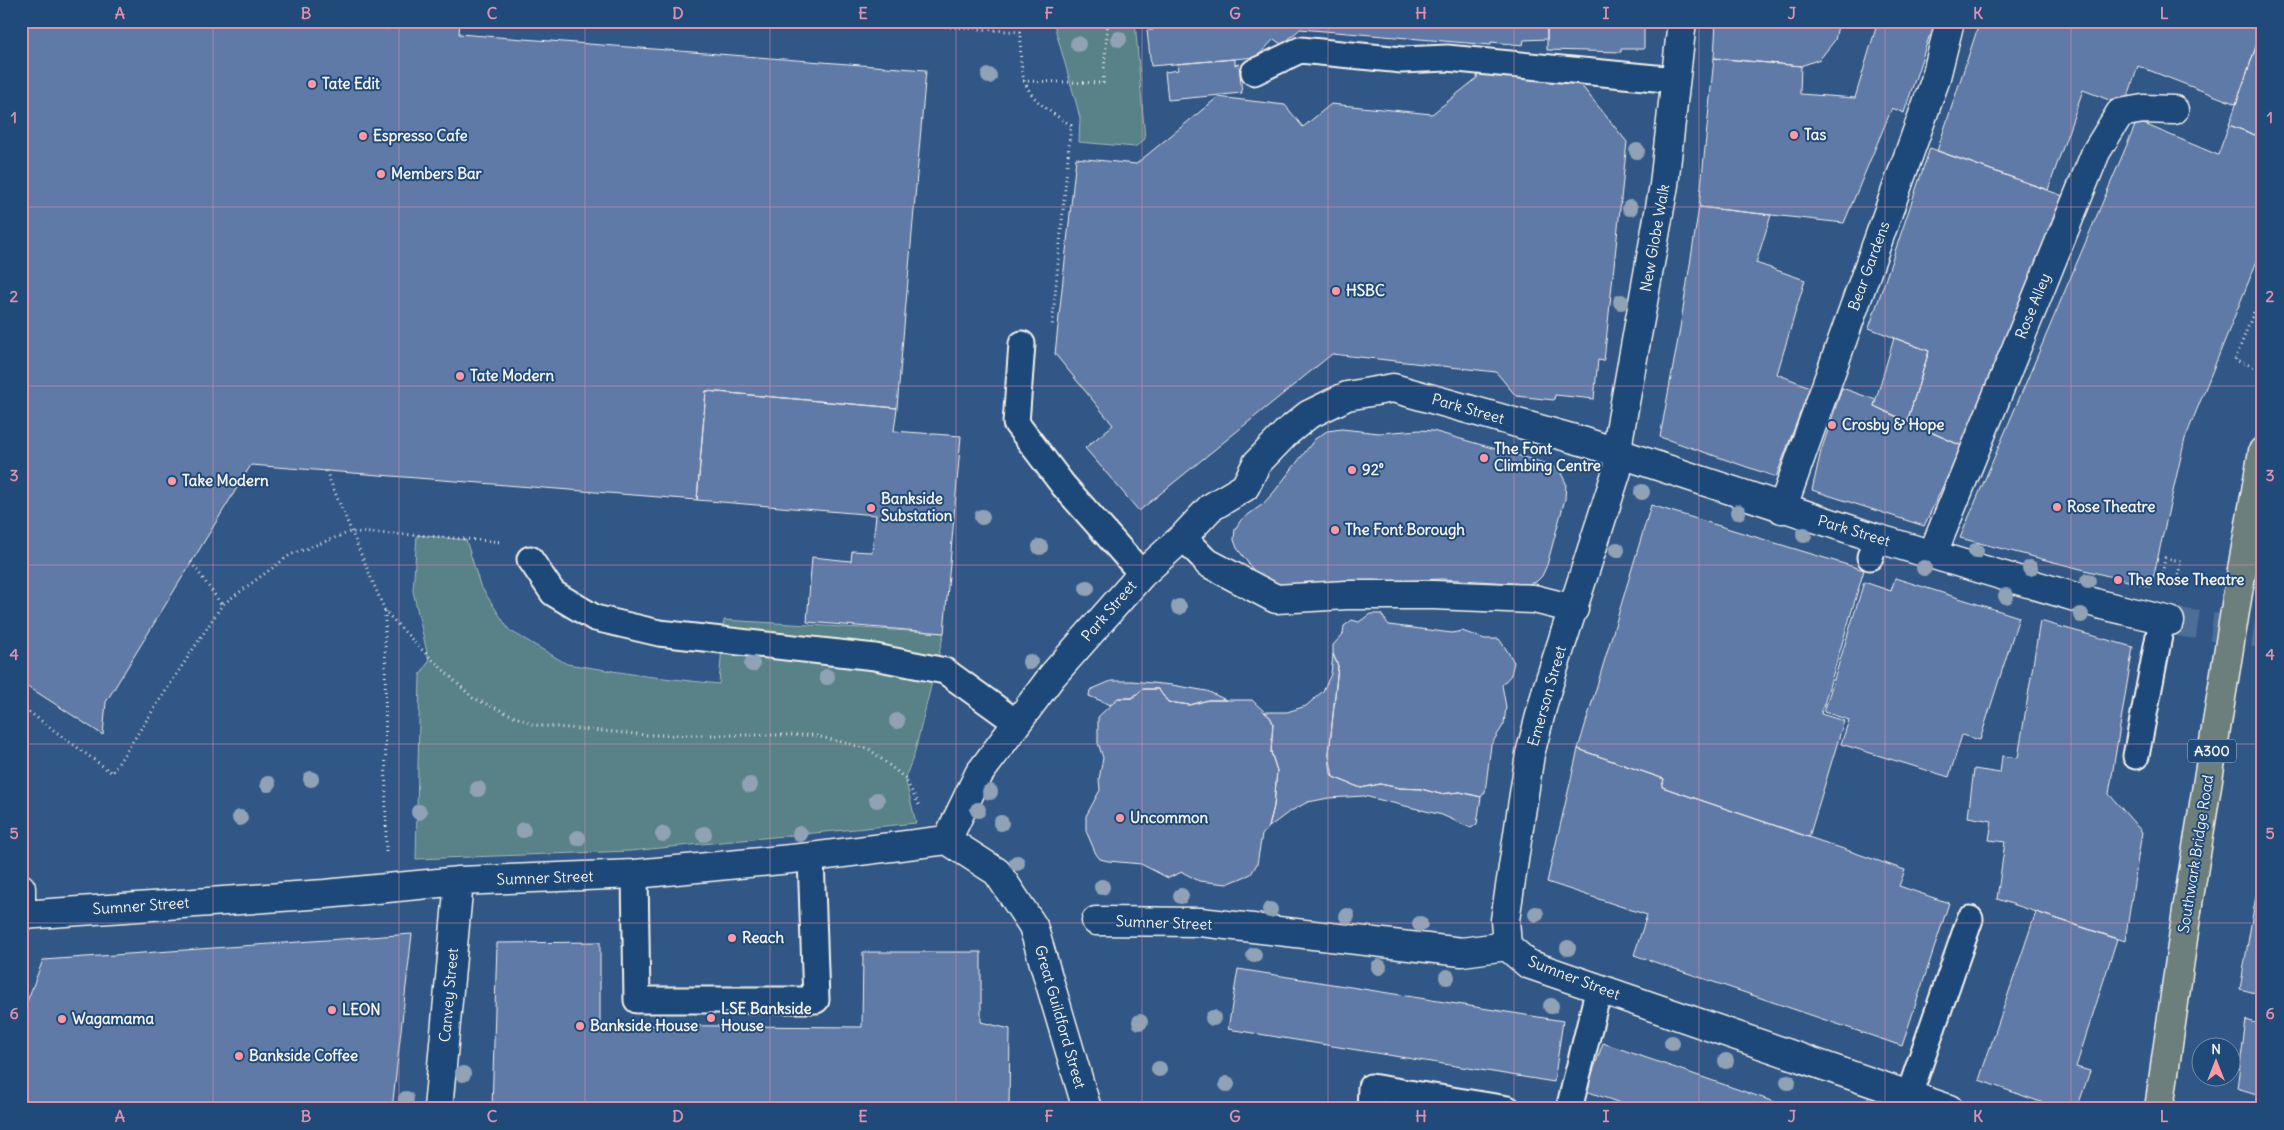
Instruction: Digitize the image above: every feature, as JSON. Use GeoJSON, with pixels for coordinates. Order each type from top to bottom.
{"type":"FeatureCollection","features":[{"type":"Feature","properties":{"kind":"main road","name":"Southwark Bridge Road"},"geometry":{"type":"LineString","coordinates":[[2159,1109],[2187,910],[2244,551],[2263,452]]}},
{"type":"Feature","properties":{"kind":"street","name":"Bear Gardens"},"geometry":{"type":"LineString","coordinates":[[1782,509],[1935,81],[1950,21]]}},
{"type":"Feature","properties":{"kind":"street","name":"New Globe Walk"},"geometry":{"type":"LineString","coordinates":[[1619,453],[1619,436],[1664,185],[1682,24]]}},
{"type":"Feature","properties":{"kind":"street","name":"Rose Alley"},"geometry":{"type":"LineString","coordinates":[[1933,553],[2096,152],[2120,113],[2143,109],[2174,110]]}},
{"type":"Feature","properties":{"kind":"street","name":"Park Street"},"geometry":{"type":"LineString","coordinates":[[947,840],[979,774],[1052,676],[1142,574],[1183,537],[1210,508],[1245,487],[1257,463],[1286,433],[1308,415],[1347,396],[1393,388],[1619,453],[1782,509],[1873,548],[1933,553],[2102,605],[2166,620]]}},
{"type":"Feature","properties":{"kind":"street","name":"Emerson Street"},"geometry":{"type":"LineString","coordinates":[[1507,946],[1505,920],[1530,754],[1547,689],[1616,475],[1619,453]]}},
{"type":"Feature","properties":{"kind":"street"},"geometry":{"type":"LineString","coordinates":[[1208,564],[1276,599],[1347,595],[1433,595],[1534,599],[1574,609]]}},
{"type":"Feature","properties":{"kind":"street","name":"Sumner Street"},"geometry":{"type":"LineString","coordinates":[[22,917],[460,881],[635,874],[811,857],[947,840]]}},
{"type":"Feature","properties":{"kind":"street","name":"Great Guildford Street"},"geometry":{"type":"LineString","coordinates":[[947,840],[997,872],[1033,926],[1087,1109]]}},
{"type":"Feature","properties":{"kind":"street","name":"Canvey Street"},"geometry":{"type":"LineString","coordinates":[[438,1109],[460,881]]}},
{"type":"Feature","properties":{"kind":"street"},"geometry":{"type":"LineString","coordinates":[[21,888],[22,917]]}},
{"type":"Feature","properties":{"kind":"street","name":"Sumner Street"},"geometry":{"type":"LineString","coordinates":[[1096,921],[1200,922],[1462,952],[1507,946],[1528,964],[1948,1109]]}},
{"type":"Feature","properties":{"kind":"lane"},"geometry":{"type":"LineString","coordinates":[[1254,72],[1300,50],[1402,60],[1447,58],[1676,80]]}},
{"type":"Feature","properties":{"kind":"lane"},"geometry":{"type":"LineString","coordinates":[[1022,344],[1016,423],[1064,485],[1142,574]]}},
{"type":"Feature","properties":{"kind":"lane"},"geometry":{"type":"LineString","coordinates":[[1183,537],[1208,564]]}},
{"type":"Feature","properties":{"kind":"lane"},"geometry":{"type":"LineString","coordinates":[[530,559],[553,593],[595,618],[659,633],[875,657],[945,671],[1017,723]]}},
{"type":"Feature","properties":{"kind":"lane"},"geometry":{"type":"LineString","coordinates":[[2136,756],[2166,620]]}},
{"type":"Feature","properties":{"kind":"lane"},"geometry":{"type":"LineString","coordinates":[[635,874],[637,1000],[816,1000],[811,857]]}},
{"type":"Feature","properties":{"kind":"lane"},"geometry":{"type":"LineString","coordinates":[[1909,1095],[1970,919]]}},
{"type":"Feature","properties":{"kind":"lane"},"geometry":{"type":"LineString","coordinates":[[1569,1109],[1598,988]]}},
{"type":"Feature","properties":{"kind":"lane"},"geometry":{"type":"LineString","coordinates":[[1370,1109],[1371,1087],[1508,1109]]}},
{"type":"Feature","properties":{"kind":"path"},"geometry":{"type":"LineString","coordinates":[[366,28],[367,21]]}},
{"type":"Feature","properties":{"kind":"path"},"geometry":{"type":"LineString","coordinates":[[870,21],[1021,32]]}},
{"type":"Feature","properties":{"kind":"path"},"geometry":{"type":"LineString","coordinates":[[1022,21],[1020,72],[1023,80],[1034,99],[1045,110],[1072,125],[1051,336]]}},
{"type":"Feature","properties":{"kind":"path"},"geometry":{"type":"LineString","coordinates":[[1023,80],[1103,83],[1108,21]]}},
{"type":"Feature","properties":{"kind":"path"},"geometry":{"type":"LineString","coordinates":[[2263,289],[2235,360],[2263,370]]}},
{"type":"Feature","properties":{"kind":"path"},"geometry":{"type":"LineString","coordinates":[[326,471],[350,532],[385,611],[473,698],[534,725],[648,736],[813,736],[869,749],[904,778],[918,804],[947,840]]}},
{"type":"Feature","properties":{"kind":"path"},"geometry":{"type":"LineString","coordinates":[[21,706],[112,773],[222,606],[290,555],[350,532],[499,541],[530,559]]}},
{"type":"Feature","properties":{"kind":"path"},"geometry":{"type":"LineString","coordinates":[[2176,588],[2177,579],[2180,561],[2165,558],[2160,584],[2168,586],[2175,587],[2182,588]]}},
{"type":"Feature","properties":{"kind":"path"},"geometry":{"type":"LineString","coordinates":[[191,562],[222,606]]}},
{"type":"Feature","properties":{"kind":"path"},"geometry":{"type":"LineString","coordinates":[[385,611],[386,888]]}},
{"type":"Feature","properties":{"kind":"green space"},"geometry":{"type":"Polygon","coordinates":[[[1053,21],[1135,21],[1145,139],[1135,147],[1079,142],[1080,118],[1053,21]]]}},
{"type":"Feature","properties":{"kind":"green space"},"geometry":{"type":"Polygon","coordinates":[[[417,535],[466,540],[480,585],[509,630],[567,664],[645,676],[719,684],[724,620],[944,633],[914,755],[905,778],[916,823],[630,851],[416,859],[420,675],[429,661],[413,591],[417,535]]]}},
{"type":"Feature","properties":{"kind":"building","name":"Tate Modern"},"geometry":{"type":"Polygon","coordinates":[[[21,21],[296,21],[388,29],[389,21],[460,21],[459,34],[926,70],[897,408],[706,391],[697,500],[251,465],[106,702],[103,735],[21,682],[21,21]]]}},
{"type":"Feature","properties":{"kind":"building"},"geometry":{"type":"Polygon","coordinates":[[[1152,21],[1547,21],[1547,39],[1524,40],[1523,45],[1491,42],[1491,45],[1300,29],[1282,45],[1274,39],[1257,57],[1151,66],[1147,30],[1153,30],[1152,21]]]}},
{"type":"Feature","properties":{"kind":"building"},"geometry":{"type":"Polygon","coordinates":[[[1547,21],[1644,21],[1644,49],[1621,49],[1621,52],[1547,50],[1547,21]]]}},
{"type":"Feature","properties":{"kind":"building"},"geometry":{"type":"Polygon","coordinates":[[[1716,21],[1839,21],[1835,40],[1820,59],[1801,66],[1714,58],[1716,21]]]}},
{"type":"Feature","properties":{"kind":"building"},"geometry":{"type":"Polygon","coordinates":[[[1878,21],[1943,21],[1940,29],[1929,37],[1904,113],[1892,108],[1844,223],[1699,207],[1714,58],[1801,66],[1800,94],[1855,98],[1878,21]]]}},
{"type":"Feature","properties":{"kind":"building"},"geometry":{"type":"Polygon","coordinates":[[[1980,21],[2263,21],[2263,36],[2260,35],[2236,104],[2138,66],[2125,106],[2083,90],[2048,190],[1937,151],[1980,21]]]}},
{"type":"Feature","properties":{"kind":"building"},"geometry":{"type":"Polygon","coordinates":[[[2260,35],[2263,36],[2263,138],[2229,125],[2260,35]]]}},
{"type":"Feature","properties":{"kind":"building"},"geometry":{"type":"Polygon","coordinates":[[[1235,59],[1235,65],[1239,64],[1242,93],[1168,100],[1165,72],[1178,70],[1177,64],[1235,59]]]}},
{"type":"Feature","properties":{"kind":"building","name":"HSBC"},"geometry":{"type":"Polygon","coordinates":[[[1478,72],[1581,85],[1627,142],[1604,361],[1598,360],[1594,399],[1555,395],[1554,400],[1516,396],[1496,372],[1332,354],[1139,511],[1085,448],[1113,425],[1055,354],[1076,158],[1136,164],[1218,97],[1285,105],[1303,127],[1331,104],[1432,114],[1477,78],[1478,72]]]}},
{"type":"Feature","properties":{"kind":"building"},"geometry":{"type":"Polygon","coordinates":[[[2137,121],[2218,155],[2229,125],[2263,138],[2263,246],[2185,439],[2151,587],[1960,538],[2137,121]]]}},
{"type":"Feature","properties":{"kind":"building"},"geometry":{"type":"Polygon","coordinates":[[[1930,148],[2066,197],[1962,446],[1907,422],[1929,351],[1869,328],[1930,148]]]}},
{"type":"Feature","properties":{"kind":"building"},"geometry":{"type":"Polygon","coordinates":[[[1699,207],[1771,215],[1756,263],[1805,280],[1777,374],[1810,387],[1776,477],[1660,437],[1679,334],[1699,207]]]}},
{"type":"Feature","properties":{"kind":"building"},"geometry":{"type":"Polygon","coordinates":[[[1894,338],[1929,351],[1907,422],[1874,406],[1894,338]]]}},
{"type":"Feature","properties":{"kind":"building"},"geometry":{"type":"Polygon","coordinates":[[[1842,388],[1876,400],[1874,406],[1962,446],[1924,526],[1812,490],[1821,451],[1842,388]]]}},
{"type":"Feature","properties":{"kind":"building","name":"Bankside Substation"},"geometry":{"type":"Polygon","coordinates":[[[706,391],[897,408],[894,431],[961,436],[944,633],[807,622],[812,557],[851,561],[852,551],[872,552],[876,515],[697,500],[706,391]]]}},
{"type":"Feature","properties":{"kind":"building"},"geometry":{"type":"Polygon","coordinates":[[[1342,429],[1379,433],[1433,431],[1548,464],[1560,471],[1566,483],[1565,499],[1547,565],[1542,576],[1536,582],[1528,584],[1442,579],[1276,587],[1259,578],[1237,548],[1234,540],[1235,529],[1241,520],[1263,504],[1274,492],[1315,439],[1327,431],[1342,429]]]}},
{"type":"Feature","properties":{"kind":"building"},"geometry":{"type":"Polygon","coordinates":[[[1651,505],[1864,570],[1821,714],[1844,721],[1809,837],[1662,787],[1664,779],[1578,749],[1651,505]]]}},
{"type":"Feature","properties":{"kind":"building"},"geometry":{"type":"Polygon","coordinates":[[[1895,578],[2019,617],[1980,740],[1962,735],[1949,777],[1841,744],[1849,720],[1824,712],[1864,582],[1891,591],[1895,578]]]}},
{"type":"Feature","properties":{"kind":"building"},"geometry":{"type":"Polygon","coordinates":[[[1370,614],[1381,614],[1389,625],[1452,633],[1462,631],[1485,639],[1499,639],[1514,662],[1511,675],[1502,685],[1506,707],[1504,724],[1491,745],[1485,792],[1481,797],[1460,792],[1440,794],[1421,789],[1400,788],[1380,784],[1361,788],[1333,777],[1331,774],[1329,754],[1338,666],[1333,654],[1333,645],[1343,634],[1344,626],[1352,620],[1359,622],[1370,614]]]}},
{"type":"Feature","properties":{"kind":"building"},"geometry":{"type":"Polygon","coordinates":[[[2040,621],[2133,647],[2109,794],[2142,832],[2125,941],[1997,899],[2005,842],[1989,840],[1992,821],[1968,817],[1974,769],[2000,773],[2002,756],[2018,758],[2040,621]]]}},
{"type":"Feature","properties":{"kind":"building"},"geometry":{"type":"Polygon","coordinates":[[[1333,654],[1338,666],[1329,754],[1333,777],[1361,788],[1380,784],[1400,788],[1421,789],[1440,794],[1460,792],[1481,797],[1477,824],[1471,828],[1442,815],[1364,796],[1329,798],[1308,802],[1289,812],[1269,827],[1274,806],[1277,771],[1271,752],[1273,723],[1264,712],[1287,712],[1306,706],[1323,691],[1331,674],[1333,654]]]}},
{"type":"Feature","properties":{"kind":"building"},"geometry":{"type":"Polygon","coordinates":[[[1111,681],[1172,685],[1207,691],[1226,700],[1208,700],[1190,705],[1168,702],[1158,689],[1143,689],[1132,698],[1118,698],[1111,705],[1089,696],[1090,690],[1111,681]]]}},
{"type":"Feature","properties":{"kind":"building"},"geometry":{"type":"Polygon","coordinates":[[[1143,689],[1158,689],[1168,702],[1190,705],[1208,700],[1252,700],[1270,717],[1273,723],[1271,752],[1277,771],[1274,806],[1269,827],[1262,835],[1257,864],[1251,874],[1227,884],[1199,881],[1182,872],[1168,878],[1141,864],[1108,861],[1100,859],[1096,854],[1086,831],[1086,816],[1100,790],[1099,779],[1103,758],[1098,743],[1098,717],[1118,698],[1132,698],[1143,689]]]}},
{"type":"Feature","properties":{"kind":"building"},"geometry":{"type":"Polygon","coordinates":[[[1578,749],[1664,779],[1662,787],[1905,870],[1899,886],[1949,903],[1902,1046],[1634,955],[1647,915],[1547,882],[1578,749]]]}},
{"type":"Feature","properties":{"kind":"building"},"geometry":{"type":"Polygon","coordinates":[[[2263,855],[2263,995],[2240,989],[2263,855]]]}},
{"type":"Feature","properties":{"kind":"building"},"geometry":{"type":"Polygon","coordinates":[[[2036,912],[2117,939],[2076,1067],[2090,1071],[2077,1109],[2060,1109],[1979,1080],[2036,912]]]}},
{"type":"Feature","properties":{"kind":"building"},"geometry":{"type":"Polygon","coordinates":[[[412,934],[392,1109],[21,1109],[21,1017],[43,960],[412,934]]]}},
{"type":"Feature","properties":{"kind":"building","name":"Bankside House"},"geometry":{"type":"Polygon","coordinates":[[[600,942],[600,1025],[862,1027],[863,952],[981,952],[981,1022],[1010,1029],[1009,1107],[492,1109],[497,943],[600,942]]]}},
{"type":"Feature","properties":{"kind":"building"},"geometry":{"type":"Polygon","coordinates":[[[1238,969],[1563,1021],[1554,1082],[1228,1029],[1238,969]]]}},
{"type":"Feature","properties":{"kind":"building"},"geometry":{"type":"Polygon","coordinates":[[[2246,1020],[2263,1025],[2263,1096],[2237,1088],[2242,1088],[2242,1050],[2246,1020]]]}},
{"type":"Feature","properties":{"kind":"building"},"geometry":{"type":"Polygon","coordinates":[[[1603,1043],[1795,1109],[1637,1109],[1586,1091],[1603,1043]]]}},
{"type":"Feature","properties":{"kind":"tunnel"},"geometry":{"type":"LineString","coordinates":[[2170,621],[2263,634]]}},
{"type":"Feature","properties":{"kind":"place","name":"Tate Edit"},"geometry":{"type":"Point","coordinates":[312,84]}},
{"type":"Feature","properties":{"kind":"place","name":"Tas"},"geometry":{"type":"Point","coordinates":[1794,135]}},
{"type":"Feature","properties":{"kind":"place","name":"Espresso Cafe"},"geometry":{"type":"Point","coordinates":[363,136]}},
{"type":"Feature","properties":{"kind":"place","name":"Members Bar"},"geometry":{"type":"Point","coordinates":[381,174]}},
{"type":"Feature","properties":{"kind":"place","name":"HSBC"},"geometry":{"type":"Point","coordinates":[1336,291]}},
{"type":"Feature","properties":{"kind":"place","name":"Tate Modern"},"geometry":{"type":"Point","coordinates":[460,376]}},
{"type":"Feature","properties":{"kind":"place","name":"Crosby & Hope"},"geometry":{"type":"Point","coordinates":[1832,425]}},
{"type":"Feature","properties":{"kind":"place","name":"The Font Climbing Centre"},"geometry":{"type":"Point","coordinates":[1484,458]}},
{"type":"Feature","properties":{"kind":"place","name":"92°"},"geometry":{"type":"Point","coordinates":[1352,470]}},
{"type":"Feature","properties":{"kind":"place","name":"Take Modern"},"geometry":{"type":"Point","coordinates":[172,481]}},
{"type":"Feature","properties":{"kind":"place","name":"Rose Theatre"},"geometry":{"type":"Point","coordinates":[2057,507]}},
{"type":"Feature","properties":{"kind":"place","name":"Bankside Substation"},"geometry":{"type":"Point","coordinates":[871,508]}},
{"type":"Feature","properties":{"kind":"place","name":"The Font Borough"},"geometry":{"type":"Point","coordinates":[1335,530]}},
{"type":"Feature","properties":{"kind":"place","name":"The Rose Theatre"},"geometry":{"type":"Point","coordinates":[2118,580]}},
{"type":"Feature","properties":{"kind":"place","name":"Uncommon"},"geometry":{"type":"Point","coordinates":[1120,818]}},
{"type":"Feature","properties":{"kind":"place","name":"Reach"},"geometry":{"type":"Point","coordinates":[732,938]}},
{"type":"Feature","properties":{"kind":"place","name":"LEON"},"geometry":{"type":"Point","coordinates":[332,1010]}},
{"type":"Feature","properties":{"kind":"place","name":"LSE Bankside House"},"geometry":{"type":"Point","coordinates":[711,1018]}},
{"type":"Feature","properties":{"kind":"place","name":"Wagamama"},"geometry":{"type":"Point","coordinates":[62,1019]}},
{"type":"Feature","properties":{"kind":"place","name":"Bankside House"},"geometry":{"type":"Point","coordinates":[580,1026]}},
{"type":"Feature","properties":{"kind":"place","name":"Bankside Coffee"},"geometry":{"type":"Point","coordinates":[239,1056]}}]}
